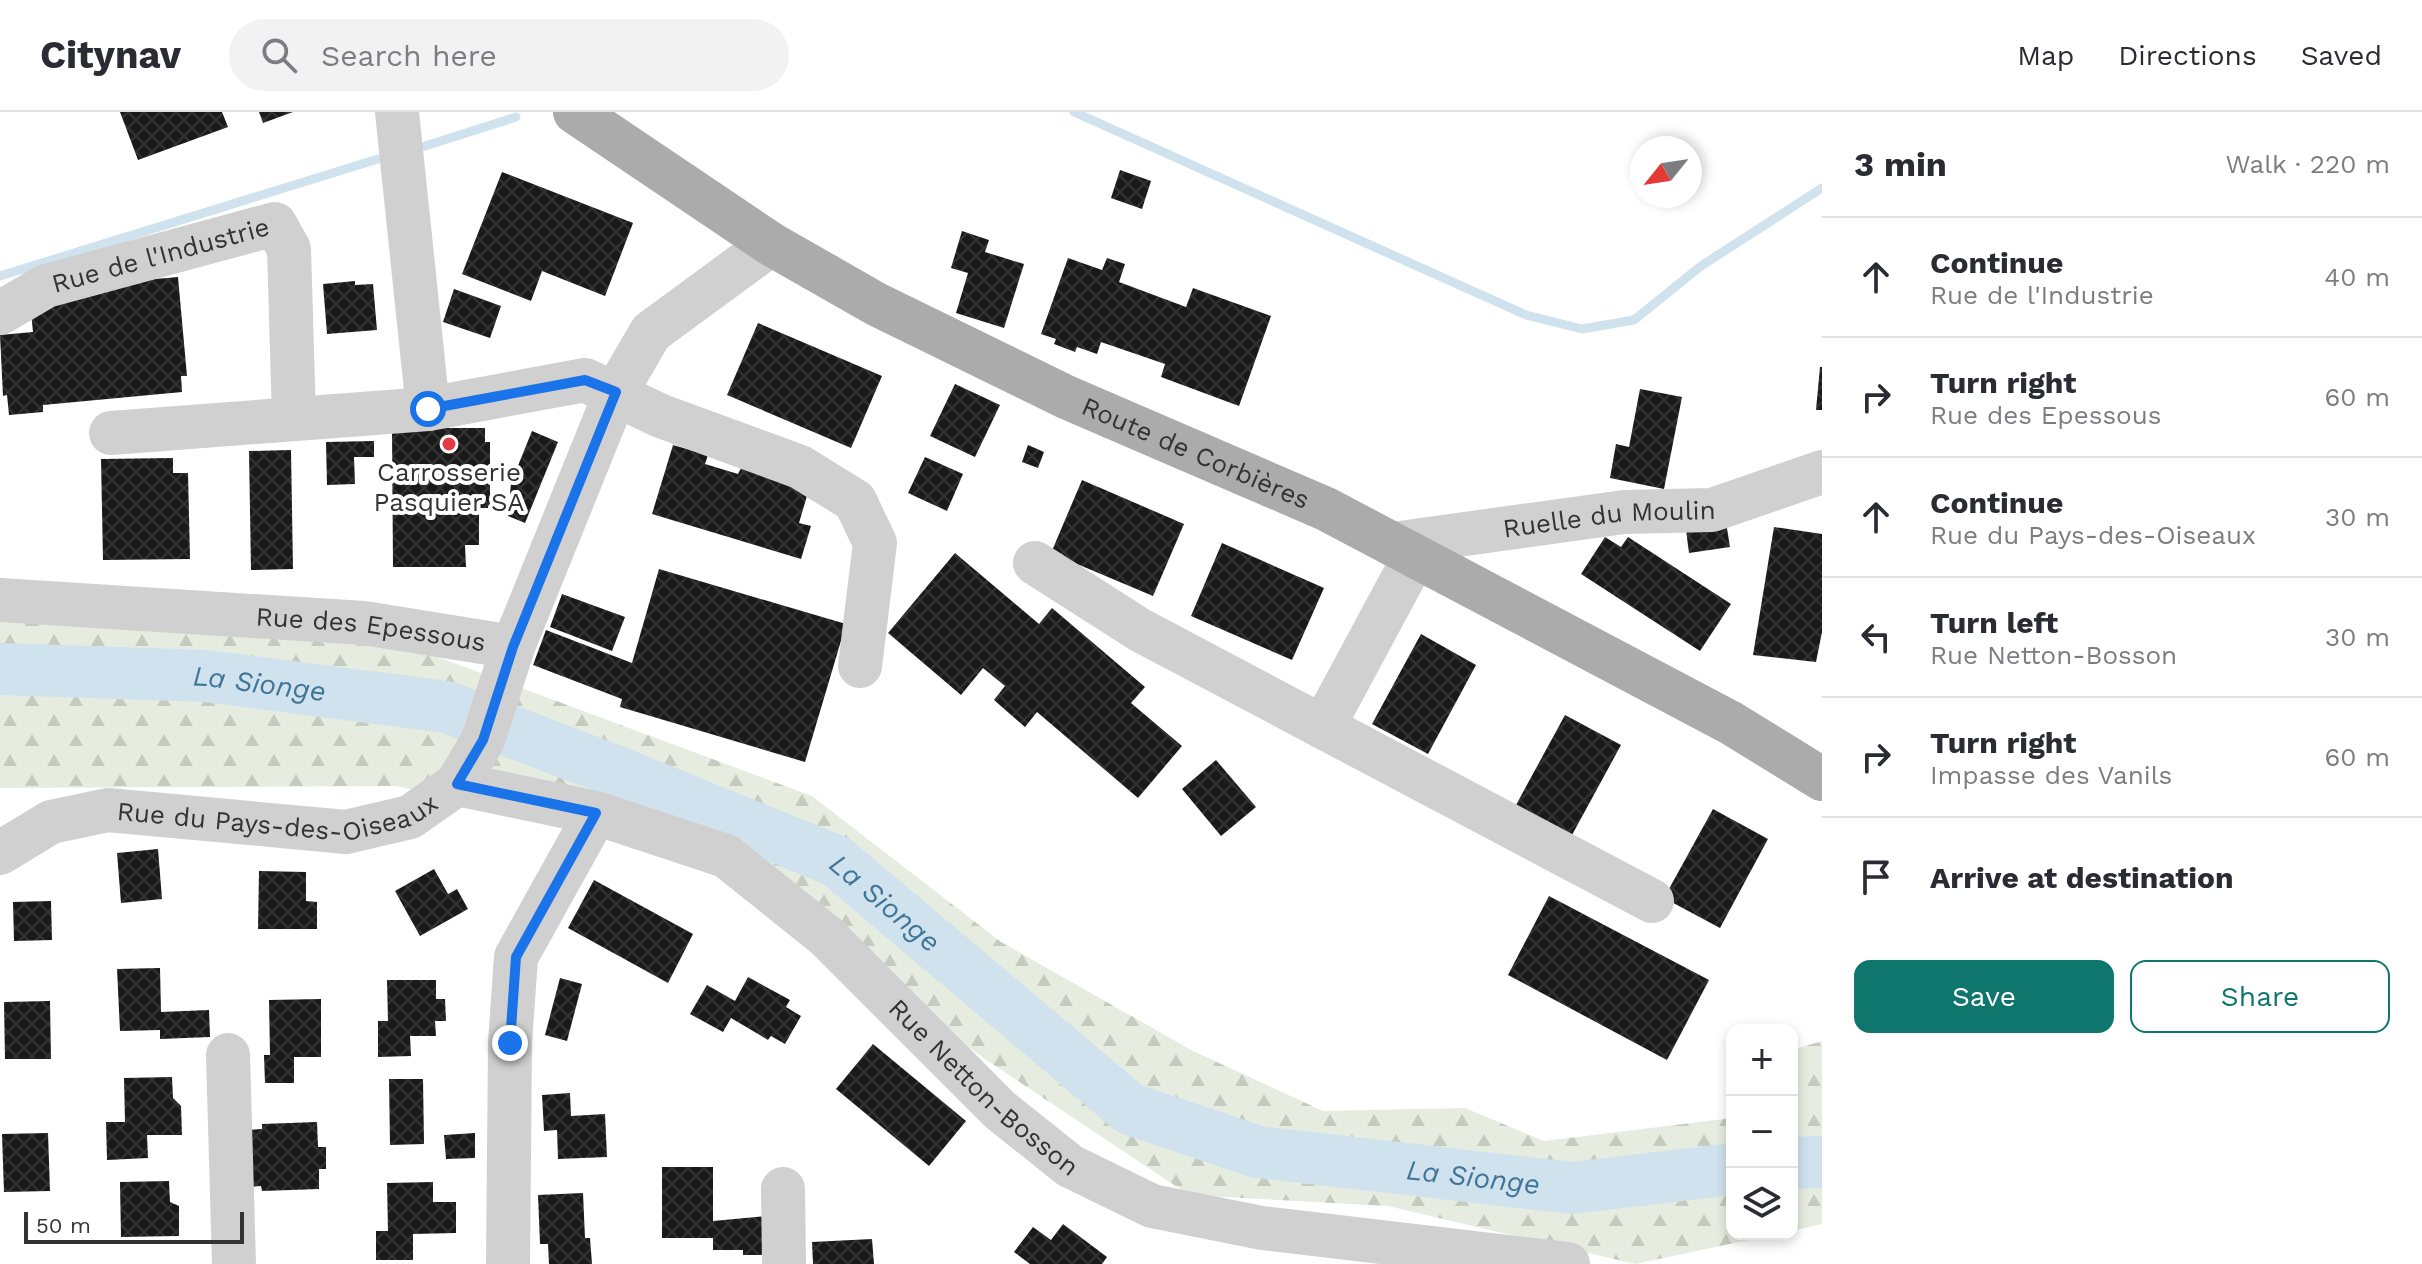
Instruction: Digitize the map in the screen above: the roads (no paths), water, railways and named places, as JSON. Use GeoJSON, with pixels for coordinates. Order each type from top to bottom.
{"type":"FeatureCollection","features":[{"type":"Feature","properties":{"kind":"main road","name":"Route de Corbières"},"geometry":{"type":"LineString","coordinates":[[576,113],[771,244],[876,304],[1066,397],[1326,509],[1731,723],[1822,779]]}},
{"type":"Feature","properties":{"kind":"street"},"geometry":{"type":"LineString","coordinates":[[397,112],[428,409]]}},
{"type":"Feature","properties":{"kind":"street","name":"Rue de l'Industrie"},"geometry":{"type":"LineString","coordinates":[[0,313],[46,286],[275,224],[289,249],[294,417]]}},
{"type":"Feature","properties":{"kind":"street","name":"Rue des Epessous"},"geometry":{"type":"LineString","coordinates":[[0,600],[364,623],[513,647],[616,392],[651,332],[771,244]]}},
{"type":"Feature","properties":{"kind":"street"},"geometry":{"type":"LineString","coordinates":[[111,433],[428,409],[585,380],[616,392],[661,416],[800,467],[855,501],[875,543],[860,666]]}},
{"type":"Feature","properties":{"kind":"street","name":"Ruelle du Moulin"},"geometry":{"type":"LineString","coordinates":[[1404,550],[1624,512],[1712,510],[1822,472]]}},
{"type":"Feature","properties":{"kind":"street"},"geometry":{"type":"LineString","coordinates":[[1323,727],[1404,550]]}},
{"type":"Feature","properties":{"kind":"street"},"geometry":{"type":"LineString","coordinates":[[1035,563],[1140,630],[1652,901]]}},
{"type":"Feature","properties":{"kind":"street","name":"Rue du Pays-des-Oiseaux"},"geometry":{"type":"LineString","coordinates":[[0,853],[51,822],[108,810],[346,832],[410,817],[457,784],[483,740],[513,647]]}},
{"type":"Feature","properties":{"kind":"street","name":"Rue Netton-Bosson"},"geometry":{"type":"LineString","coordinates":[[457,784],[596,813],[726,856],[826,936],[1001,1111],[1070,1166],[1152,1206],[1262,1228],[1568,1264]]}},
{"type":"Feature","properties":{"kind":"street"},"geometry":{"type":"LineString","coordinates":[[508,1264],[510,1043],[516,957],[596,813]]}},
{"type":"Feature","properties":{"kind":"street"},"geometry":{"type":"LineString","coordinates":[[228,1055],[234,1264]]}},
{"type":"Feature","properties":{"kind":"street"},"geometry":{"type":"LineString","coordinates":[[783,1189],[784,1264]]}},
{"type":"Feature","properties":{"kind":"waterway"},"geometry":{"type":"LineString","coordinates":[[1074,112],[1526,315],[1582,329],[1634,320],[1701,266],[1822,188]]}},
{"type":"Feature","properties":{"kind":"waterway"},"geometry":{"type":"LineString","coordinates":[[425,146],[516,117]]}},
{"type":"Feature","properties":{"kind":"waterway"},"geometry":{"type":"LineString","coordinates":[[0,276],[378,159]]}},
{"type":"Feature","properties":{"kind":"waterway","name":"La Sionge"},"geometry":{"type":"LineString","coordinates":[[0,669],[206,676],[447,707],[612,770],[836,861],[1130,1109],[1258,1152],[1572,1188],[1726,1170]]}},
{"type":"Feature","properties":{"kind":"waterway","name":"La Sionge"},"geometry":{"type":"LineString","coordinates":[[1798,1163],[1822,1162]]}},
{"type":"Feature","properties":{"kind":"place","name":"Carrosserie Pasquier SA"},"geometry":{"type":"Point","coordinates":[449,444]}}]}
